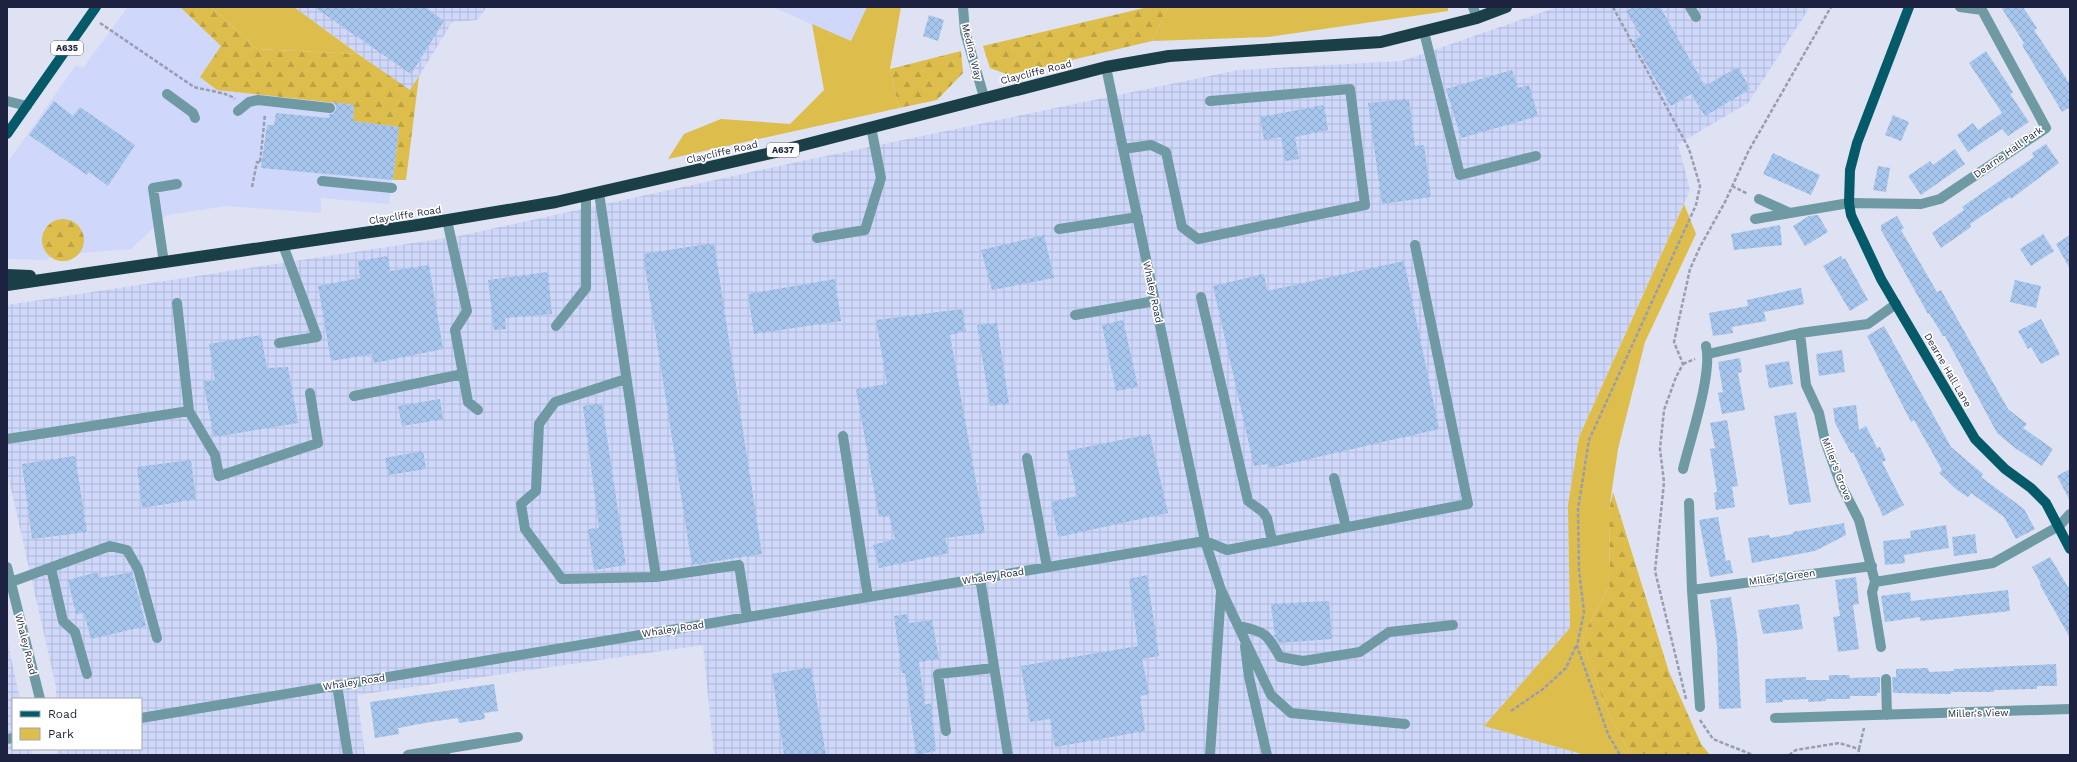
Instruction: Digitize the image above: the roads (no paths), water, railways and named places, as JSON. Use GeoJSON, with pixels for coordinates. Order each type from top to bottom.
{"type":"FeatureCollection","features":[{"type":"Feature","properties":{"kind":"highway","name":"Claycliffe Road"},"geometry":{"type":"LineString","coordinates":[[7,285],[447,220],[586,196],[780,151],[1106,67],[1168,56],[1381,42],[1424,32],[1475,13],[1506,7]]}},
{"type":"Feature","properties":{"kind":"highway","name":"Claycliffe Road"},"geometry":{"type":"LineString","coordinates":[[7,275],[55,277]]}},
{"type":"Feature","properties":{"kind":"main road","name":"A635"},"geometry":{"type":"LineString","coordinates":[[7,134],[96,7]]}},
{"type":"Feature","properties":{"kind":"main road","name":"Dearne Hall Lane"},"geometry":{"type":"LineString","coordinates":[[1909,7],[1857,143],[1850,170],[1849,203],[1851,215],[1868,253],[1896,304],[1974,439],[2005,469],[2031,488],[2046,503],[2070,549]]}},
{"type":"Feature","properties":{"kind":"street","name":"Medina Way"},"geometry":{"type":"LineString","coordinates":[[963,7],[965,32],[984,98]]}},
{"type":"Feature","properties":{"kind":"street"},"geometry":{"type":"LineString","coordinates":[[1690,7],[1696,17]]}},
{"type":"Feature","properties":{"kind":"street","name":"Dearne Hall Park"},"geometry":{"type":"LineString","coordinates":[[1849,203],[1921,204],[1940,199],[2046,128],[1982,10],[1960,7]]}},
{"type":"Feature","properties":{"kind":"street"},"geometry":{"type":"LineString","coordinates":[[1424,32],[1460,175],[1536,156]]}},
{"type":"Feature","properties":{"kind":"street","name":"Whaley Road"},"geometry":{"type":"LineString","coordinates":[[1106,67],[1206,541],[1221,590]]}},
{"type":"Feature","properties":{"kind":"street"},"geometry":{"type":"LineString","coordinates":[[1123,149],[1151,146],[1166,152],[1182,227],[1198,239],[1365,205],[1350,89],[1210,100]]}},
{"type":"Feature","properties":{"kind":"street"},"geometry":{"type":"LineString","coordinates":[[167,94],[193,113],[195,118]]}},
{"type":"Feature","properties":{"kind":"street"},"geometry":{"type":"LineString","coordinates":[[241,108],[250,102],[258,100],[330,108]]}},
{"type":"Feature","properties":{"kind":"street"},"geometry":{"type":"LineString","coordinates":[[7,101],[26,106]]}},
{"type":"Feature","properties":{"kind":"street"},"geometry":{"type":"LineString","coordinates":[[817,238],[864,230],[881,178],[871,127]]}},
{"type":"Feature","properties":{"kind":"street"},"geometry":{"type":"LineString","coordinates":[[322,181],[392,188]]}},
{"type":"Feature","properties":{"kind":"street"},"geometry":{"type":"LineString","coordinates":[[164,263],[153,188],[177,184]]}},
{"type":"Feature","properties":{"kind":"street"},"geometry":{"type":"LineString","coordinates":[[599,193],[656,577]]}},
{"type":"Feature","properties":{"kind":"street"},"geometry":{"type":"LineString","coordinates":[[556,326],[586,288],[586,196]]}},
{"type":"Feature","properties":{"kind":"street"},"geometry":{"type":"LineString","coordinates":[[1759,199],[1790,213]]}},
{"type":"Feature","properties":{"kind":"street"},"geometry":{"type":"LineString","coordinates":[[1755,220],[1849,203]]}},
{"type":"Feature","properties":{"kind":"street"},"geometry":{"type":"LineString","coordinates":[[1059,229],[1138,217]]}},
{"type":"Feature","properties":{"kind":"street"},"geometry":{"type":"LineString","coordinates":[[447,220],[467,311],[455,330],[468,402],[478,410]]}},
{"type":"Feature","properties":{"kind":"street"},"geometry":{"type":"LineString","coordinates":[[279,343],[317,337],[283,245]]}},
{"type":"Feature","properties":{"kind":"street"},"geometry":{"type":"LineString","coordinates":[[1206,541],[1227,550],[1468,504],[1415,245]]}},
{"type":"Feature","properties":{"kind":"street"},"geometry":{"type":"LineString","coordinates":[[1201,297],[1248,501],[1263,512],[1267,518],[1272,541]]}},
{"type":"Feature","properties":{"kind":"street"},"geometry":{"type":"LineString","coordinates":[[1075,315],[1155,301]]}},
{"type":"Feature","properties":{"kind":"street"},"geometry":{"type":"LineString","coordinates":[[177,303],[189,411],[215,455],[219,476],[318,443],[310,393]]}},
{"type":"Feature","properties":{"kind":"street"},"geometry":{"type":"LineString","coordinates":[[1683,470],[1707,372],[1707,350],[1800,333],[1868,324],[1896,304]]}},
{"type":"Feature","properties":{"kind":"street","name":"Miller's Grove"},"geometry":{"type":"LineString","coordinates":[[1800,333],[1806,385],[1819,413],[1824,441],[1841,485],[1859,520],[1872,566],[1875,582],[1872,592],[1881,646]]}},
{"type":"Feature","properties":{"kind":"street"},"geometry":{"type":"LineString","coordinates":[[354,396],[463,374]]}},
{"type":"Feature","properties":{"kind":"street"},"geometry":{"type":"LineString","coordinates":[[626,378],[555,402],[539,424],[536,491],[521,504],[525,529],[562,579],[656,577],[739,565],[747,617]]}},
{"type":"Feature","properties":{"kind":"street"},"geometry":{"type":"LineString","coordinates":[[7,439],[189,411]]}},
{"type":"Feature","properties":{"kind":"street"},"geometry":{"type":"LineString","coordinates":[[843,436],[868,597]]}},
{"type":"Feature","properties":{"kind":"street"},"geometry":{"type":"LineString","coordinates":[[1027,458],[1046,567]]}},
{"type":"Feature","properties":{"kind":"street"},"geometry":{"type":"LineString","coordinates":[[1334,478],[1346,527]]}},
{"type":"Feature","properties":{"kind":"street"},"geometry":{"type":"LineString","coordinates":[[1689,503],[1692,590],[1700,706]]}},
{"type":"Feature","properties":{"kind":"street"},"geometry":{"type":"LineString","coordinates":[[1875,582],[1993,563],[2059,526],[2070,514]]}},
{"type":"Feature","properties":{"kind":"street","name":"Whaley Road"},"geometry":{"type":"LineString","coordinates":[[142,718],[1206,541]]}},
{"type":"Feature","properties":{"kind":"street"},"geometry":{"type":"LineString","coordinates":[[11,582],[110,546],[127,550],[138,569],[157,638]]}},
{"type":"Feature","properties":{"kind":"street","name":"Whaley Road"},"geometry":{"type":"LineString","coordinates":[[7,566],[40,698]]}},
{"type":"Feature","properties":{"kind":"street","name":"Miller's Green"},"geometry":{"type":"LineString","coordinates":[[1692,590],[1872,566]]}},
{"type":"Feature","properties":{"kind":"street"},"geometry":{"type":"LineString","coordinates":[[51,568],[64,621],[76,632],[87,674]]}},
{"type":"Feature","properties":{"kind":"street"},"geometry":{"type":"LineString","coordinates":[[980,578],[1008,755]]}},
{"type":"Feature","properties":{"kind":"street"},"geometry":{"type":"LineString","coordinates":[[1221,590],[1271,695],[1292,713],[1405,724]]}},
{"type":"Feature","properties":{"kind":"street"},"geometry":{"type":"LineString","coordinates":[[1210,755],[1221,590]]}},
{"type":"Feature","properties":{"kind":"street"},"geometry":{"type":"LineString","coordinates":[[1238,626],[1254,628],[1268,636],[1280,658],[1303,661],[1360,652],[1389,632],[1453,625]]}},
{"type":"Feature","properties":{"kind":"street"},"geometry":{"type":"LineString","coordinates":[[1243,637],[1249,677],[1267,755]]}},
{"type":"Feature","properties":{"kind":"street"},"geometry":{"type":"LineString","coordinates":[[946,732],[938,674],[994,668]]}},
{"type":"Feature","properties":{"kind":"street"},"geometry":{"type":"LineString","coordinates":[[1886,679],[1886,715]]}},
{"type":"Feature","properties":{"kind":"street"},"geometry":{"type":"LineString","coordinates":[[337,685],[348,755]]}},
{"type":"Feature","properties":{"kind":"street","name":"Miller's View"},"geometry":{"type":"LineString","coordinates":[[1776,718],[2070,709]]}},
{"type":"Feature","properties":{"kind":"street"},"geometry":{"type":"LineString","coordinates":[[408,755],[445,752],[518,737]]}}]}
